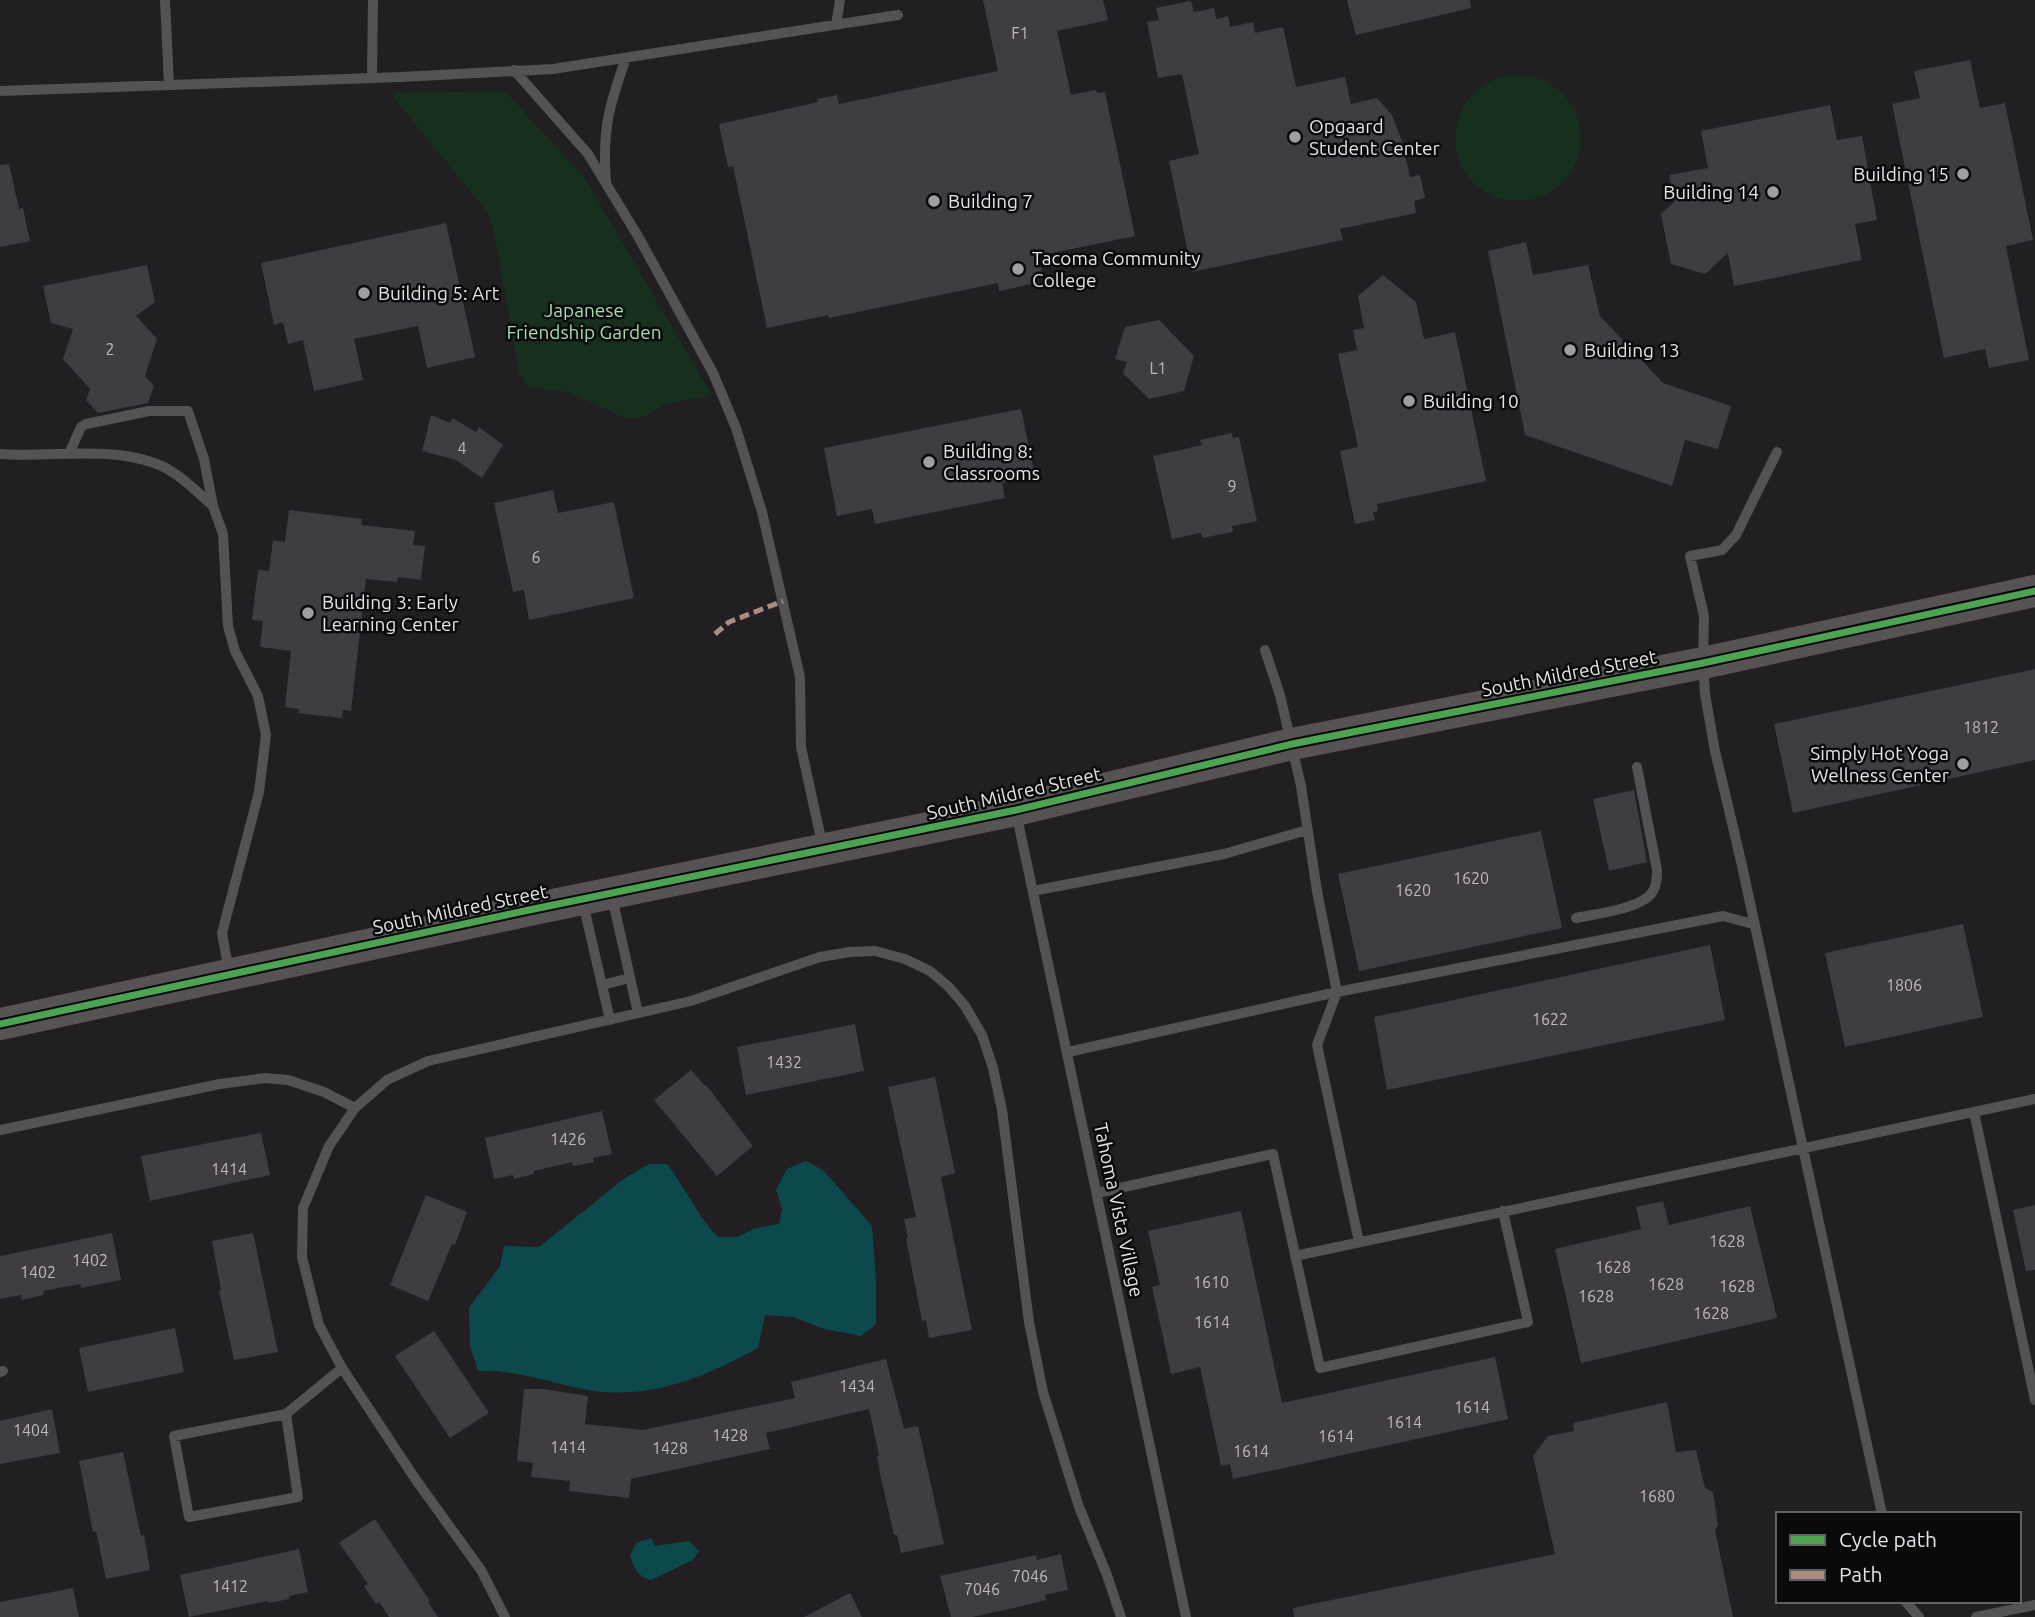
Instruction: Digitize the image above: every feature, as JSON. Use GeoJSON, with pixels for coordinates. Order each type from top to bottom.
{"type":"FeatureCollection","features":[{"type":"Feature","properties":{"kind":"main road","name":"South Mildred Street"},"geometry":{"type":"LineString","coordinates":[[0,1024],[1016,810],[1292,744],[1703,663],[2035,591]]}},
{"type":"Feature","properties":{"kind":"lane"},"geometry":{"type":"LineString","coordinates":[[165,0],[169,85]]}},
{"type":"Feature","properties":{"kind":"lane"},"geometry":{"type":"LineString","coordinates":[[372,78],[373,0]]}},
{"type":"Feature","properties":{"kind":"lane"},"geometry":{"type":"LineString","coordinates":[[836,25],[841,0]]}},
{"type":"Feature","properties":{"kind":"lane"},"geometry":{"type":"LineString","coordinates":[[0,90],[372,78],[553,69],[898,15]]}},
{"type":"Feature","properties":{"kind":"lane"},"geometry":{"type":"LineString","coordinates":[[607,185],[603,148],[611,99],[626,58]]}},
{"type":"Feature","properties":{"kind":"lane"},"geometry":{"type":"LineString","coordinates":[[514,71],[588,154],[713,373],[736,428],[762,512],[797,662],[800,677],[801,747],[824,850]]}},
{"type":"Feature","properties":{"kind":"lane"},"geometry":{"type":"LineString","coordinates":[[69,454],[81,427],[86,424],[149,411],[188,411],[204,458],[223,534],[228,626],[235,651],[258,696],[266,735],[259,792],[222,933],[229,974]]}},
{"type":"Feature","properties":{"kind":"lane"},"geometry":{"type":"LineString","coordinates":[[1777,452],[1736,535],[1722,550],[1690,556],[1704,617],[1705,694],[1716,751],[1882,1512]]}},
{"type":"Feature","properties":{"kind":"lane"},"geometry":{"type":"LineString","coordinates":[[0,454],[127,456],[159,464],[181,478],[214,506]]}},
{"type":"Feature","properties":{"kind":"lane"},"geometry":{"type":"LineString","coordinates":[[1265,650],[1292,744],[1337,992],[1317,1045],[1359,1242]]}},
{"type":"Feature","properties":{"kind":"lane"},"geometry":{"type":"LineString","coordinates":[[1576,918],[1636,904],[1653,892],[1657,870],[1637,767]]}},
{"type":"Feature","properties":{"kind":"lane","name":"Tahoma Vista Village"},"geometry":{"type":"LineString","coordinates":[[1016,810],[1186,1617]]}},
{"type":"Feature","properties":{"kind":"lane"},"geometry":{"type":"LineString","coordinates":[[1034,891],[1224,854],[1307,830]]}},
{"type":"Feature","properties":{"kind":"lane"},"geometry":{"type":"LineString","coordinates":[[597,897],[630,978],[638,1013]]}},
{"type":"Feature","properties":{"kind":"lane"},"geometry":{"type":"LineString","coordinates":[[597,897],[602,985],[610,1020]]}},
{"type":"Feature","properties":{"kind":"lane"},"geometry":{"type":"LineString","coordinates":[[1068,1052],[1337,992],[1723,916],[1754,924]]}},
{"type":"Feature","properties":{"kind":"lane"},"geometry":{"type":"LineString","coordinates":[[505,1617],[481,1570],[416,1480],[342,1368],[319,1325],[304,1270],[301,1231],[303,1208],[329,1146],[355,1108],[387,1080],[428,1061],[702,998],[820,957],[875,951],[905,959],[930,971],[949,987],[965,1006],[982,1035],[1002,1110],[1029,1322],[1043,1392],[1079,1507],[1107,1574],[1121,1617]]}},
{"type":"Feature","properties":{"kind":"lane"},"geometry":{"type":"LineString","coordinates":[[602,985],[630,978]]}},
{"type":"Feature","properties":{"kind":"lane"},"geometry":{"type":"LineString","coordinates":[[0,1130],[265,1077],[288,1080],[324,1092],[355,1108]]}},
{"type":"Feature","properties":{"kind":"lane"},"geometry":{"type":"LineString","coordinates":[[1295,1256],[2035,1099]]}},
{"type":"Feature","properties":{"kind":"lane"},"geometry":{"type":"LineString","coordinates":[[1974,1112],[2035,1400]]}},
{"type":"Feature","properties":{"kind":"lane"},"geometry":{"type":"LineString","coordinates":[[1097,1193],[1273,1154],[1320,1368],[1528,1322],[1503,1211]]}},
{"type":"Feature","properties":{"kind":"lane"},"geometry":{"type":"LineString","coordinates":[[286,1414],[298,1497],[189,1517],[174,1436],[286,1414],[342,1368]]}},
{"type":"Feature","properties":{"kind":"lane"},"geometry":{"type":"LineString","coordinates":[[1907,1603],[1919,1617]]}},
{"type":"Feature","properties":{"kind":"lane"},"geometry":{"type":"LineString","coordinates":[[1976,1617],[2035,1605]]}},
{"type":"Feature","properties":{"kind":"green space"},"geometry":{"type":"Polygon","coordinates":[[[1518,75],[1542,80],[1563,93],[1576,114],[1581,138],[1576,162],[1563,183],[1542,196],[1518,201],[1494,196],[1473,183],[1460,162],[1455,138],[1460,114],[1473,93],[1494,80],[1518,75]]]}},
{"type":"Feature","properties":{"kind":"green space","name":"Japanese Friendship Garden"},"geometry":{"type":"Polygon","coordinates":[[[505,91],[584,177],[712,395],[665,404],[642,418],[622,417],[568,392],[527,387],[519,373],[494,231],[487,212],[395,99],[394,93],[505,91]]]}},
{"type":"Feature","properties":{"kind":"water"},"geometry":{"type":"Polygon","coordinates":[[[806,1161],[824,1171],[872,1226],[876,1324],[861,1336],[824,1329],[793,1317],[765,1315],[758,1348],[699,1376],[637,1392],[594,1391],[522,1375],[478,1371],[470,1346],[469,1308],[500,1266],[504,1246],[539,1247],[625,1178],[649,1164],[667,1164],[703,1220],[718,1237],[737,1237],[756,1228],[779,1224],[782,1209],[776,1190],[787,1169],[806,1161]]]}},
{"type":"Feature","properties":{"kind":"water"},"geometry":{"type":"Polygon","coordinates":[[[651,1538],[655,1546],[689,1541],[699,1551],[693,1560],[651,1580],[637,1571],[630,1556],[636,1543],[651,1538]]]}},
{"type":"Feature","properties":{"kind":"building","name":"Building 7"},"geometry":{"type":"Polygon","coordinates":[[[983,0],[1103,0],[1108,20],[1057,31],[1071,95],[1096,90],[1097,93],[1105,92],[1135,236],[1038,256],[1042,273],[1034,275],[1036,283],[999,291],[998,283],[767,328],[733,166],[728,167],[719,124],[818,102],[817,99],[837,95],[839,104],[998,71],[983,0]]]}},
{"type":"Feature","properties":{"kind":"building"},"geometry":{"type":"Polygon","coordinates":[[[1347,0],[1470,0],[1471,8],[1356,35],[1347,0]]]}},
{"type":"Feature","properties":{"kind":"building","name":"Opgaard Student Center"},"geometry":{"type":"Polygon","coordinates":[[[1191,1],[1194,12],[1214,8],[1216,19],[1228,16],[1230,27],[1253,22],[1255,33],[1283,27],[1296,87],[1345,77],[1351,104],[1377,98],[1392,115],[1402,141],[1410,177],[1420,175],[1425,198],[1414,201],[1416,213],[1340,229],[1343,240],[1192,272],[1169,161],[1199,154],[1182,74],[1158,78],[1147,22],[1159,20],[1156,8],[1191,1]]]}},
{"type":"Feature","properties":{"kind":"building","name":"Building 15"},"geometry":{"type":"Polygon","coordinates":[[[1970,60],[1980,108],[2005,103],[2033,240],[2006,246],[2029,360],[1989,368],[1985,349],[1944,358],[1892,104],[1920,98],[1914,71],[1970,60]]]}},
{"type":"Feature","properties":{"kind":"building","name":"Building 14"},"geometry":{"type":"Polygon","coordinates":[[[1830,105],[1837,140],[1862,136],[1877,220],[1855,224],[1862,260],[1734,286],[1728,253],[1705,274],[1671,264],[1661,214],[1675,201],[1669,175],[1708,168],[1701,131],[1830,105]]]}},
{"type":"Feature","properties":{"kind":"building"},"geometry":{"type":"Polygon","coordinates":[[[9,164],[19,209],[23,208],[30,241],[0,247],[0,165],[9,164]]]}},
{"type":"Feature","properties":{"kind":"building","name":"Building 5: Art"},"geometry":{"type":"Polygon","coordinates":[[[446,223],[475,357],[427,368],[418,326],[354,339],[363,380],[314,391],[303,340],[288,344],[283,322],[274,325],[261,263],[446,223]]]}},
{"type":"Feature","properties":{"kind":"building","name":"Building 13"},"geometry":{"type":"Polygon","coordinates":[[[1526,242],[1533,275],[1588,265],[1600,316],[1663,383],[1731,406],[1718,449],[1685,440],[1672,486],[1525,435],[1488,251],[1526,242]]]}},
{"type":"Feature","properties":{"kind":"building"},"geometry":{"type":"Polygon","coordinates":[[[147,265],[155,302],[136,316],[157,339],[145,376],[154,386],[148,403],[98,413],[86,400],[90,389],[63,359],[73,329],[51,323],[43,286],[147,265]]]}},
{"type":"Feature","properties":{"kind":"building","name":"Building 10"},"geometry":{"type":"Polygon","coordinates":[[[1383,275],[1416,302],[1424,339],[1455,332],[1486,481],[1377,504],[1378,511],[1373,512],[1375,520],[1355,524],[1340,451],[1358,447],[1338,354],[1357,350],[1353,330],[1364,328],[1358,296],[1383,275]]]}},
{"type":"Feature","properties":{"kind":"building"},"geometry":{"type":"Polygon","coordinates":[[[1159,320],[1194,356],[1184,391],[1149,399],[1123,373],[1127,362],[1115,359],[1125,327],[1159,320]]]}},
{"type":"Feature","properties":{"kind":"building","name":"Building 8: Classrooms"},"geometry":{"type":"Polygon","coordinates":[[[1021,409],[1035,476],[1002,483],[1005,498],[875,524],[872,509],[837,516],[824,448],[1021,409]]]}},
{"type":"Feature","properties":{"kind":"building"},"geometry":{"type":"Polygon","coordinates":[[[431,415],[450,423],[452,418],[476,432],[479,427],[503,445],[482,478],[456,460],[422,451],[431,415]]]}},
{"type":"Feature","properties":{"kind":"building"},"geometry":{"type":"Polygon","coordinates":[[[1232,433],[1233,438],[1239,437],[1257,521],[1232,526],[1233,532],[1202,538],[1201,533],[1172,539],[1153,456],[1202,445],[1200,440],[1232,433]]]}},
{"type":"Feature","properties":{"kind":"building"},"geometry":{"type":"Polygon","coordinates":[[[553,490],[558,513],[614,502],[634,598],[529,620],[524,590],[513,592],[494,503],[553,490]]]}},
{"type":"Feature","properties":{"kind":"building","name":"Building 3: Early Learning Center"},"geometry":{"type":"Polygon","coordinates":[[[289,510],[362,519],[361,525],[415,531],[413,545],[425,546],[421,580],[398,577],[397,582],[366,579],[351,711],[343,710],[342,718],[298,713],[299,709],[285,707],[291,651],[260,647],[263,621],[252,620],[258,570],[269,571],[273,540],[285,542],[289,510]]]}},
{"type":"Feature","properties":{"kind":"building"},"geometry":{"type":"Polygon","coordinates":[[[2035,669],[2035,760],[1793,813],[1774,724],[2035,669]]]}},
{"type":"Feature","properties":{"kind":"building"},"geometry":{"type":"Polygon","coordinates":[[[1634,790],[1647,862],[1609,871],[1593,799],[1634,790]]]}},
{"type":"Feature","properties":{"kind":"building"},"geometry":{"type":"Polygon","coordinates":[[[1541,831],[1562,928],[1359,971],[1338,874],[1541,831]]]}},
{"type":"Feature","properties":{"kind":"building"},"geometry":{"type":"Polygon","coordinates":[[[1963,924],[1983,1017],[1845,1047],[1825,953],[1963,924]]]}},
{"type":"Feature","properties":{"kind":"building"},"geometry":{"type":"Polygon","coordinates":[[[1710,945],[1725,1020],[1387,1090],[1374,1017],[1710,945]]]}},
{"type":"Feature","properties":{"kind":"building"},"geometry":{"type":"Polygon","coordinates":[[[855,1024],[864,1071],[746,1095],[737,1047],[855,1024]]]}},
{"type":"Feature","properties":{"kind":"building"},"geometry":{"type":"Polygon","coordinates":[[[691,1070],[706,1085],[753,1146],[717,1176],[654,1100],[691,1070]]]}},
{"type":"Feature","properties":{"kind":"building"},"geometry":{"type":"Polygon","coordinates":[[[935,1077],[955,1173],[941,1177],[972,1330],[929,1338],[926,1320],[922,1321],[906,1238],[904,1219],[916,1217],[888,1087],[935,1077]]]}},
{"type":"Feature","properties":{"kind":"building"},"geometry":{"type":"Polygon","coordinates":[[[602,1111],[612,1154],[593,1158],[594,1162],[573,1166],[572,1162],[514,1179],[513,1175],[494,1179],[485,1138],[602,1111]]]}},
{"type":"Feature","properties":{"kind":"building"},"geometry":{"type":"Polygon","coordinates":[[[261,1133],[270,1175],[150,1201],[141,1156],[261,1133]]]}},
{"type":"Feature","properties":{"kind":"building"},"geometry":{"type":"Polygon","coordinates":[[[426,1195],[467,1212],[455,1245],[452,1244],[428,1301],[390,1285],[426,1195]]]}},
{"type":"Feature","properties":{"kind":"building"},"geometry":{"type":"Polygon","coordinates":[[[1663,1201],[1669,1225],[1750,1206],[1777,1318],[1581,1363],[1555,1249],[1641,1229],[1636,1207],[1663,1201]]]}},
{"type":"Feature","properties":{"kind":"building"},"geometry":{"type":"Polygon","coordinates":[[[2035,1205],[2035,1270],[2026,1271],[2013,1210],[2035,1205]]]}},
{"type":"Feature","properties":{"kind":"building"},"geometry":{"type":"Polygon","coordinates":[[[1241,1211],[1282,1403],[1495,1357],[1508,1419],[1233,1479],[1230,1464],[1221,1466],[1200,1367],[1171,1374],[1152,1287],[1160,1285],[1148,1231],[1241,1211]]]}},
{"type":"Feature","properties":{"kind":"building"},"geometry":{"type":"Polygon","coordinates":[[[112,1233],[121,1280],[81,1288],[80,1284],[43,1291],[44,1295],[22,1300],[21,1295],[0,1299],[0,1256],[112,1233]]]}},
{"type":"Feature","properties":{"kind":"building"},"geometry":{"type":"Polygon","coordinates":[[[253,1233],[278,1352],[234,1360],[219,1291],[221,1290],[212,1241],[253,1233]]]}},
{"type":"Feature","properties":{"kind":"building"},"geometry":{"type":"Polygon","coordinates":[[[175,1328],[184,1372],[88,1392],[79,1348],[175,1328]]]}},
{"type":"Feature","properties":{"kind":"building"},"geometry":{"type":"Polygon","coordinates":[[[434,1331],[489,1413],[450,1438],[395,1356],[434,1331]]]}},
{"type":"Feature","properties":{"kind":"building"},"geometry":{"type":"Polygon","coordinates":[[[886,1359],[904,1429],[918,1426],[944,1544],[901,1553],[897,1535],[894,1535],[881,1478],[869,1409],[766,1433],[770,1449],[631,1479],[629,1498],[569,1491],[570,1481],[531,1477],[533,1463],[517,1461],[524,1389],[544,1389],[588,1396],[585,1424],[643,1430],[795,1398],[791,1382],[886,1359]]]}},
{"type":"Feature","properties":{"kind":"building"},"geometry":{"type":"Polygon","coordinates":[[[1667,1402],[1676,1452],[1696,1450],[1705,1488],[1713,1492],[1718,1525],[1715,1530],[1733,1617],[1294,1617],[1293,1608],[1555,1554],[1533,1456],[1548,1436],[1574,1431],[1573,1423],[1667,1402]]]}},
{"type":"Feature","properties":{"kind":"building"},"geometry":{"type":"Polygon","coordinates":[[[52,1409],[60,1453],[0,1464],[0,1421],[52,1409]]]}},
{"type":"Feature","properties":{"kind":"building"},"geometry":{"type":"Polygon","coordinates":[[[123,1452],[150,1570],[106,1579],[96,1531],[93,1532],[79,1461],[123,1452]]]}},
{"type":"Feature","properties":{"kind":"building"},"geometry":{"type":"Polygon","coordinates":[[[375,1519],[438,1617],[389,1617],[364,1586],[368,1584],[339,1543],[375,1519]]]}},
{"type":"Feature","properties":{"kind":"building"},"geometry":{"type":"Polygon","coordinates":[[[299,1549],[308,1592],[289,1596],[289,1599],[189,1617],[180,1575],[299,1549]]]}},
{"type":"Feature","properties":{"kind":"building"},"geometry":{"type":"Polygon","coordinates":[[[1061,1554],[1068,1590],[1045,1595],[1046,1600],[1018,1607],[972,1617],[951,1617],[940,1576],[1036,1555],[1037,1560],[1061,1554]]]}},
{"type":"Feature","properties":{"kind":"building"},"geometry":{"type":"Polygon","coordinates":[[[73,1588],[79,1617],[0,1617],[0,1602],[73,1588]]]}},
{"type":"Feature","properties":{"kind":"building"},"geometry":{"type":"Polygon","coordinates":[[[850,1593],[862,1617],[804,1617],[850,1593]]]}},
{"type":"Feature","properties":{"kind":"marked path"},"geometry":{"type":"LineString","coordinates":[[715,634],[729,622],[783,601]]}},
{"type":"Feature","properties":{"kind":"cycle path"},"geometry":{"type":"LineString","coordinates":[[0,1024],[529,910],[1016,810],[1292,744],[1703,663],[2035,591]]}},
{"type":"Feature","properties":{"kind":"place","name":"Opgaard Student Center"},"geometry":{"type":"Point","coordinates":[1295,137]}},
{"type":"Feature","properties":{"kind":"place","name":"Building 15"},"geometry":{"type":"Point","coordinates":[1963,174]}},
{"type":"Feature","properties":{"kind":"place","name":"Building 14"},"geometry":{"type":"Point","coordinates":[1773,192]}},
{"type":"Feature","properties":{"kind":"place","name":"Building 7"},"geometry":{"type":"Point","coordinates":[934,201]}},
{"type":"Feature","properties":{"kind":"place","name":"Tacoma Community College"},"geometry":{"type":"Point","coordinates":[1018,269]}},
{"type":"Feature","properties":{"kind":"place","name":"Building 5: Art"},"geometry":{"type":"Point","coordinates":[364,293]}},
{"type":"Feature","properties":{"kind":"place","name":"Building 13"},"geometry":{"type":"Point","coordinates":[1570,350]}},
{"type":"Feature","properties":{"kind":"place","name":"Building 10"},"geometry":{"type":"Point","coordinates":[1409,401]}},
{"type":"Feature","properties":{"kind":"place","name":"Building 8: Classrooms"},"geometry":{"type":"Point","coordinates":[929,462]}},
{"type":"Feature","properties":{"kind":"place","name":"Building 3: Early Learning Center"},"geometry":{"type":"Point","coordinates":[308,613]}},
{"type":"Feature","properties":{"kind":"place","name":"Simply Hot Yoga Wellness Center"},"geometry":{"type":"Point","coordinates":[1963,764]}}]}
